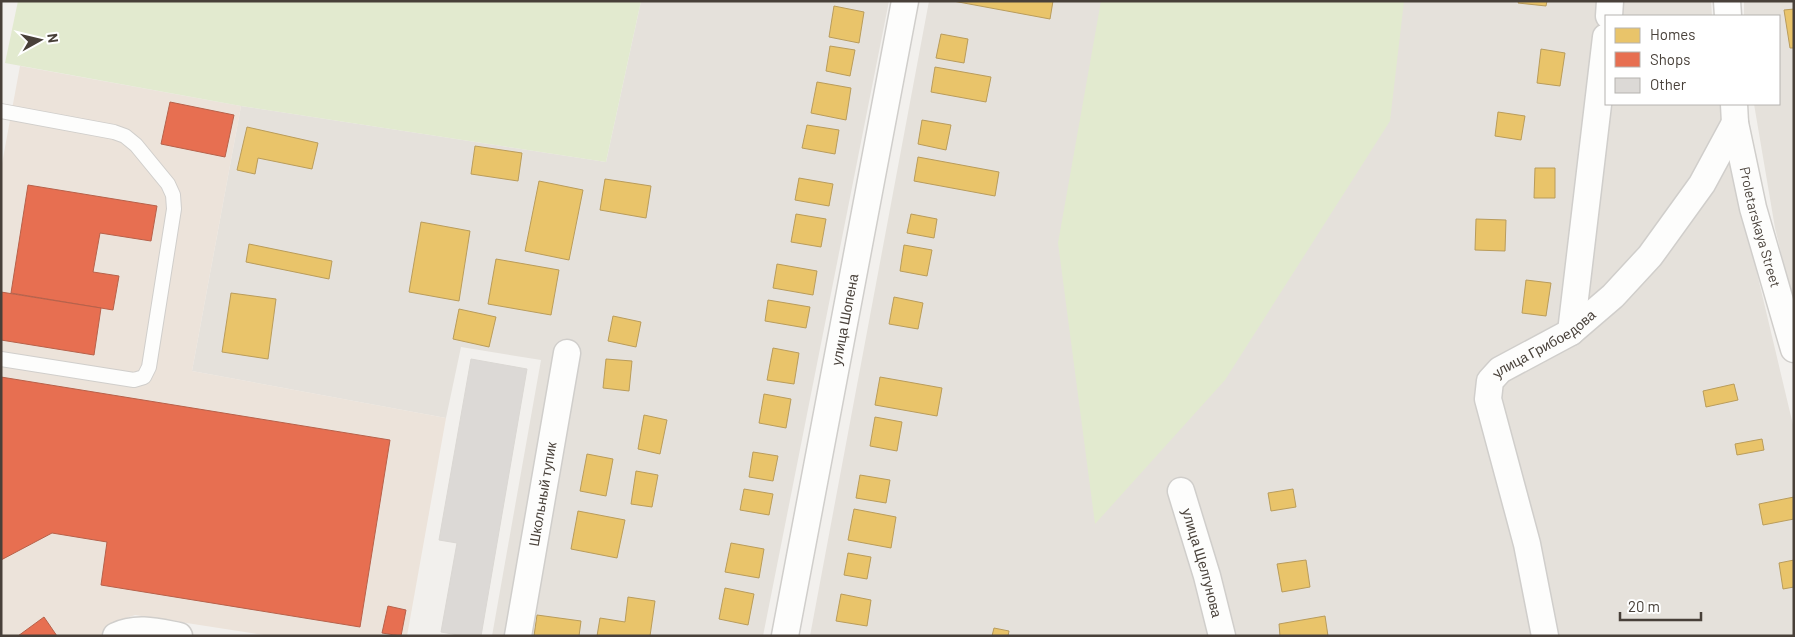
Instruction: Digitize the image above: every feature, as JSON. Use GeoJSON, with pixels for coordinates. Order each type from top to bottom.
{"type":"FeatureCollection","features":[{"type":"Feature","properties":{"kind":"street","name":"улица Шопена"},"geometry":{"type":"LineString","coordinates":[[785,636],[905,1]]}},
{"type":"Feature","properties":{"kind":"street"},"geometry":{"type":"LineString","coordinates":[[1609,15],[1610,1]]}},
{"type":"Feature","properties":{"kind":"street"},"geometry":{"type":"LineString","coordinates":[[1727,1],[1728,15]]}},
{"type":"Feature","properties":{"kind":"street"},"geometry":{"type":"LineString","coordinates":[[1571,332],[1605,45]]}},
{"type":"Feature","properties":{"kind":"street","name":"улица Грибоедова"},"geometry":{"type":"LineString","coordinates":[[1545,636],[1527,544],[1488,399],[1490,381],[1500,370],[1571,332],[1613,296],[1650,256],[1702,184],[1735,113]]}},
{"type":"Feature","properties":{"kind":"street","name":"Proletarskaya Street"},"geometry":{"type":"LineString","coordinates":[[1735,113],[1753,208],[1794,349]]}},
{"type":"Feature","properties":{"kind":"street","name":"Школьный тупик"},"geometry":{"type":"LineString","coordinates":[[518,636],[567,353]]}},
{"type":"Feature","properties":{"kind":"street","name":"улица Щелгунова"},"geometry":{"type":"LineString","coordinates":[[1181,491],[1207,576],[1222,636]]}},
{"type":"Feature","properties":{"kind":"street"},"geometry":{"type":"LineString","coordinates":[[116,636],[125,632],[144,630],[179,636]]}},
{"type":"Feature","properties":{"kind":"lane"},"geometry":{"type":"LineString","coordinates":[[1,111],[114,132],[125,136],[136,145],[168,184],[173,196],[174,209],[149,367],[144,377],[134,380],[1,359]]}},
{"type":"Feature","properties":{"kind":"shaded area"},"geometry":{"type":"Polygon","coordinates":[[[641,1],[889,1],[763,636],[492,636],[541,360],[461,347],[446,418],[192,371],[241,106],[606,162],[641,1]]]}},
{"type":"Feature","properties":{"kind":"shaded area"},"geometry":{"type":"Polygon","coordinates":[[[929,1],[1711,1],[1712,15],[1605,15],[1605,105],[1721,105],[1737,189],[1794,429],[1794,636],[810,636],[929,1]]]}},
{"type":"Feature","properties":{"kind":"shaded area"},"geometry":{"type":"Polygon","coordinates":[[[1744,1],[1794,1],[1794,306],[1775,228],[1754,105],[1780,105],[1780,15],[1744,15],[1744,1]]]}},
{"type":"Feature","properties":{"kind":"shaded area"},"geometry":{"type":"Polygon","coordinates":[[[20,66],[241,106],[192,371],[446,418],[407,636],[270,636],[135,615],[115,622],[100,636],[1,636],[1,169],[20,66]]]}},
{"type":"Feature","properties":{"kind":"green space"},"geometry":{"type":"Polygon","coordinates":[[[18,1],[641,1],[606,162],[241,106],[5,63],[18,1]]]}},
{"type":"Feature","properties":{"kind":"green space"},"geometry":{"type":"Polygon","coordinates":[[[1101,1],[1404,1],[1390,121],[1225,380],[1095,524],[1058,243],[1101,1]]]}},
{"type":"Feature","properties":{"kind":"building: Homes"},"geometry":{"type":"Polygon","coordinates":[[[953,1],[1053,1],[1050,19],[953,1]]]}},
{"type":"Feature","properties":{"kind":"building: Homes"},"geometry":{"type":"Polygon","coordinates":[[[1519,1],[1547,1],[1546,6],[1518,3],[1519,1]]]}},
{"type":"Feature","properties":{"kind":"building: Homes"},"geometry":{"type":"Polygon","coordinates":[[[834,6],[864,12],[859,43],[829,37],[834,6]]]}},
{"type":"Feature","properties":{"kind":"building: Homes"},"geometry":{"type":"Polygon","coordinates":[[[1794,9],[1794,48],[1790,48],[1784,10],[1794,9]]]}},
{"type":"Feature","properties":{"kind":"building: Homes"},"geometry":{"type":"Polygon","coordinates":[[[941,34],[968,39],[964,63],[936,58],[941,34]]]}},
{"type":"Feature","properties":{"kind":"building: Homes"},"geometry":{"type":"Polygon","coordinates":[[[830,46],[855,50],[850,76],[826,71],[830,46]]]}},
{"type":"Feature","properties":{"kind":"building: Homes"},"geometry":{"type":"Polygon","coordinates":[[[1541,49],[1565,53],[1560,86],[1537,83],[1541,49]]]}},
{"type":"Feature","properties":{"kind":"building: Homes"},"geometry":{"type":"Polygon","coordinates":[[[935,67],[991,77],[986,102],[931,92],[935,67]]]}},
{"type":"Feature","properties":{"kind":"building: Homes"},"geometry":{"type":"Polygon","coordinates":[[[817,82],[851,88],[846,120],[811,113],[817,82]]]}},
{"type":"Feature","properties":{"kind":"building: Homes"},"geometry":{"type":"Polygon","coordinates":[[[1498,112],[1525,116],[1521,140],[1495,136],[1498,112]]]}},
{"type":"Feature","properties":{"kind":"building: Homes"},"geometry":{"type":"Polygon","coordinates":[[[922,120],[951,125],[946,150],[918,144],[922,120]]]}},
{"type":"Feature","properties":{"kind":"building: Homes"},"geometry":{"type":"Polygon","coordinates":[[[807,125],[839,130],[835,154],[802,148],[807,125]]]}},
{"type":"Feature","properties":{"kind":"building: Homes"},"geometry":{"type":"Polygon","coordinates":[[[247,127],[318,143],[312,169],[258,158],[255,174],[237,170],[247,127]]]}},
{"type":"Feature","properties":{"kind":"building: Homes"},"geometry":{"type":"Polygon","coordinates":[[[475,146],[522,153],[518,181],[471,174],[475,146]]]}},
{"type":"Feature","properties":{"kind":"building: Homes"},"geometry":{"type":"Polygon","coordinates":[[[918,157],[999,172],[995,196],[914,181],[918,157]]]}},
{"type":"Feature","properties":{"kind":"building: Homes"},"geometry":{"type":"Polygon","coordinates":[[[1535,168],[1555,168],[1555,198],[1534,198],[1535,168]]]}},
{"type":"Feature","properties":{"kind":"building: Homes"},"geometry":{"type":"Polygon","coordinates":[[[799,178],[833,184],[829,206],[795,200],[799,178]]]}},
{"type":"Feature","properties":{"kind":"building: Homes"},"geometry":{"type":"Polygon","coordinates":[[[605,179],[651,186],[646,218],[600,210],[605,179]]]}},
{"type":"Feature","properties":{"kind":"building: Homes"},"geometry":{"type":"Polygon","coordinates":[[[539,181],[583,190],[569,260],[525,251],[539,181]]]}},
{"type":"Feature","properties":{"kind":"building: Homes"},"geometry":{"type":"Polygon","coordinates":[[[796,214],[826,219],[821,247],[791,242],[796,214]]]}},
{"type":"Feature","properties":{"kind":"building: Homes"},"geometry":{"type":"Polygon","coordinates":[[[911,214],[937,219],[934,238],[907,233],[911,214]]]}},
{"type":"Feature","properties":{"kind":"building: Homes"},"geometry":{"type":"Polygon","coordinates":[[[1476,219],[1506,220],[1505,251],[1475,250],[1476,219]]]}},
{"type":"Feature","properties":{"kind":"building: Homes"},"geometry":{"type":"Polygon","coordinates":[[[421,222],[470,231],[459,301],[409,292],[421,222]]]}},
{"type":"Feature","properties":{"kind":"building: Homes"},"geometry":{"type":"Polygon","coordinates":[[[249,244],[332,261],[329,279],[246,262],[249,244]]]}},
{"type":"Feature","properties":{"kind":"building: Homes"},"geometry":{"type":"Polygon","coordinates":[[[904,245],[932,250],[927,276],[900,271],[904,245]]]}},
{"type":"Feature","properties":{"kind":"building: Homes"},"geometry":{"type":"Polygon","coordinates":[[[496,259],[559,270],[551,315],[488,304],[496,259]]]}},
{"type":"Feature","properties":{"kind":"building: Homes"},"geometry":{"type":"Polygon","coordinates":[[[777,264],[817,271],[813,295],[773,288],[777,264]]]}},
{"type":"Feature","properties":{"kind":"building: Homes"},"geometry":{"type":"Polygon","coordinates":[[[1526,280],[1551,283],[1546,316],[1522,313],[1526,280]]]}},
{"type":"Feature","properties":{"kind":"building: Homes"},"geometry":{"type":"Polygon","coordinates":[[[231,293],[276,299],[268,359],[222,352],[231,293]]]}},
{"type":"Feature","properties":{"kind":"building: Homes"},"geometry":{"type":"Polygon","coordinates":[[[894,297],[923,303],[918,329],[889,324],[894,297]]]}},
{"type":"Feature","properties":{"kind":"building: Homes"},"geometry":{"type":"Polygon","coordinates":[[[768,300],[810,307],[806,328],[765,321],[768,300]]]}},
{"type":"Feature","properties":{"kind":"building: Homes"},"geometry":{"type":"Polygon","coordinates":[[[459,309],[496,317],[489,347],[453,339],[459,309]]]}},
{"type":"Feature","properties":{"kind":"building: Homes"},"geometry":{"type":"Polygon","coordinates":[[[613,316],[641,322],[636,347],[608,341],[613,316]]]}},
{"type":"Feature","properties":{"kind":"building: Homes"},"geometry":{"type":"Polygon","coordinates":[[[773,348],[799,353],[794,384],[767,380],[773,348]]]}},
{"type":"Feature","properties":{"kind":"building: Homes"},"geometry":{"type":"Polygon","coordinates":[[[606,359],[632,361],[629,391],[603,388],[606,359]]]}},
{"type":"Feature","properties":{"kind":"building: Homes"},"geometry":{"type":"Polygon","coordinates":[[[880,377],[942,388],[937,416],[875,405],[880,377]]]}},
{"type":"Feature","properties":{"kind":"building: Homes"},"geometry":{"type":"Polygon","coordinates":[[[1734,384],[1738,400],[1706,407],[1703,391],[1734,384]]]}},
{"type":"Feature","properties":{"kind":"building: Homes"},"geometry":{"type":"Polygon","coordinates":[[[764,394],[791,399],[786,428],[759,423],[764,394]]]}},
{"type":"Feature","properties":{"kind":"building: Homes"},"geometry":{"type":"Polygon","coordinates":[[[644,415],[667,420],[660,454],[638,449],[644,415]]]}},
{"type":"Feature","properties":{"kind":"building: Homes"},"geometry":{"type":"Polygon","coordinates":[[[875,417],[902,422],[897,451],[870,446],[875,417]]]}},
{"type":"Feature","properties":{"kind":"building: Homes"},"geometry":{"type":"Polygon","coordinates":[[[1762,439],[1764,450],[1737,455],[1735,444],[1762,439]]]}},
{"type":"Feature","properties":{"kind":"building: Homes"},"geometry":{"type":"Polygon","coordinates":[[[753,452],[778,456],[773,481],[749,477],[753,452]]]}},
{"type":"Feature","properties":{"kind":"building: Homes"},"geometry":{"type":"Polygon","coordinates":[[[587,454],[613,459],[606,496],[580,491],[587,454]]]}},
{"type":"Feature","properties":{"kind":"building: Homes"},"geometry":{"type":"Polygon","coordinates":[[[636,471],[658,475],[652,507],[631,504],[636,471]]]}},
{"type":"Feature","properties":{"kind":"building: Homes"},"geometry":{"type":"Polygon","coordinates":[[[860,475],[890,480],[886,503],[856,498],[860,475]]]}},
{"type":"Feature","properties":{"kind":"building: Homes"},"geometry":{"type":"Polygon","coordinates":[[[744,489],[773,494],[769,515],[740,510],[744,489]]]}},
{"type":"Feature","properties":{"kind":"building: Homes"},"geometry":{"type":"Polygon","coordinates":[[[1293,489],[1296,507],[1271,511],[1268,493],[1293,489]]]}},
{"type":"Feature","properties":{"kind":"building: Homes"},"geometry":{"type":"Polygon","coordinates":[[[1794,497],[1794,519],[1763,525],[1759,504],[1794,497]]]}},
{"type":"Feature","properties":{"kind":"building: Homes"},"geometry":{"type":"Polygon","coordinates":[[[854,509],[896,517],[891,548],[848,540],[854,509]]]}},
{"type":"Feature","properties":{"kind":"building: Homes"},"geometry":{"type":"Polygon","coordinates":[[[578,511],[625,520],[617,558],[571,549],[578,511]]]}},
{"type":"Feature","properties":{"kind":"building: Homes"},"geometry":{"type":"Polygon","coordinates":[[[731,543],[764,549],[759,578],[725,572],[731,543]]]}},
{"type":"Feature","properties":{"kind":"building: Homes"},"geometry":{"type":"Polygon","coordinates":[[[848,553],[871,557],[867,579],[844,575],[848,553]]]}},
{"type":"Feature","properties":{"kind":"building: Homes"},"geometry":{"type":"Polygon","coordinates":[[[1306,560],[1310,587],[1282,592],[1277,564],[1306,560]]]}},
{"type":"Feature","properties":{"kind":"building: Homes"},"geometry":{"type":"Polygon","coordinates":[[[1794,560],[1794,587],[1783,589],[1779,563],[1794,560]]]}},
{"type":"Feature","properties":{"kind":"building: Homes"},"geometry":{"type":"Polygon","coordinates":[[[725,588],[754,594],[748,625],[719,619],[725,588]]]}},
{"type":"Feature","properties":{"kind":"building: Homes"},"geometry":{"type":"Polygon","coordinates":[[[841,594],[871,600],[867,626],[836,621],[841,594]]]}},
{"type":"Feature","properties":{"kind":"building: Homes"},"geometry":{"type":"Polygon","coordinates":[[[628,597],[655,601],[650,636],[597,636],[600,618],[625,622],[628,597]]]}},
{"type":"Feature","properties":{"kind":"building: Homes"},"geometry":{"type":"Polygon","coordinates":[[[537,615],[581,621],[579,636],[534,636],[537,615]]]}},
{"type":"Feature","properties":{"kind":"building: Homes"},"geometry":{"type":"Polygon","coordinates":[[[1325,616],[1328,636],[1280,636],[1279,624],[1325,616]]]}},
{"type":"Feature","properties":{"kind":"building: Homes"},"geometry":{"type":"Polygon","coordinates":[[[994,628],[1009,631],[1008,636],[992,636],[994,628]]]}},
{"type":"Feature","properties":{"kind":"building: Shops"},"geometry":{"type":"Polygon","coordinates":[[[170,102],[234,115],[225,157],[161,144],[170,102]]]}},
{"type":"Feature","properties":{"kind":"building: Shops"},"geometry":{"type":"Polygon","coordinates":[[[28,185],[157,206],[151,241],[100,233],[93,272],[119,276],[113,310],[11,293],[28,185]]]}},
{"type":"Feature","properties":{"kind":"building: Shops"},"geometry":{"type":"Polygon","coordinates":[[[1,292],[101,308],[94,355],[1,340],[1,292]]]}},
{"type":"Feature","properties":{"kind":"building: Shops"},"geometry":{"type":"Polygon","coordinates":[[[1,377],[390,440],[360,627],[101,585],[107,542],[52,533],[1,560],[1,377]]]}},
{"type":"Feature","properties":{"kind":"building: Shops"},"geometry":{"type":"Polygon","coordinates":[[[388,606],[406,610],[401,636],[382,633],[388,606]]]}},
{"type":"Feature","properties":{"kind":"building: Shops"},"geometry":{"type":"Polygon","coordinates":[[[44,617],[57,636],[18,636],[44,617]]]}},
{"type":"Feature","properties":{"kind":"building: Other"},"geometry":{"type":"Polygon","coordinates":[[[471,359],[527,369],[481,636],[464,636],[441,632],[457,543],[439,540],[471,359]]]}}]}
